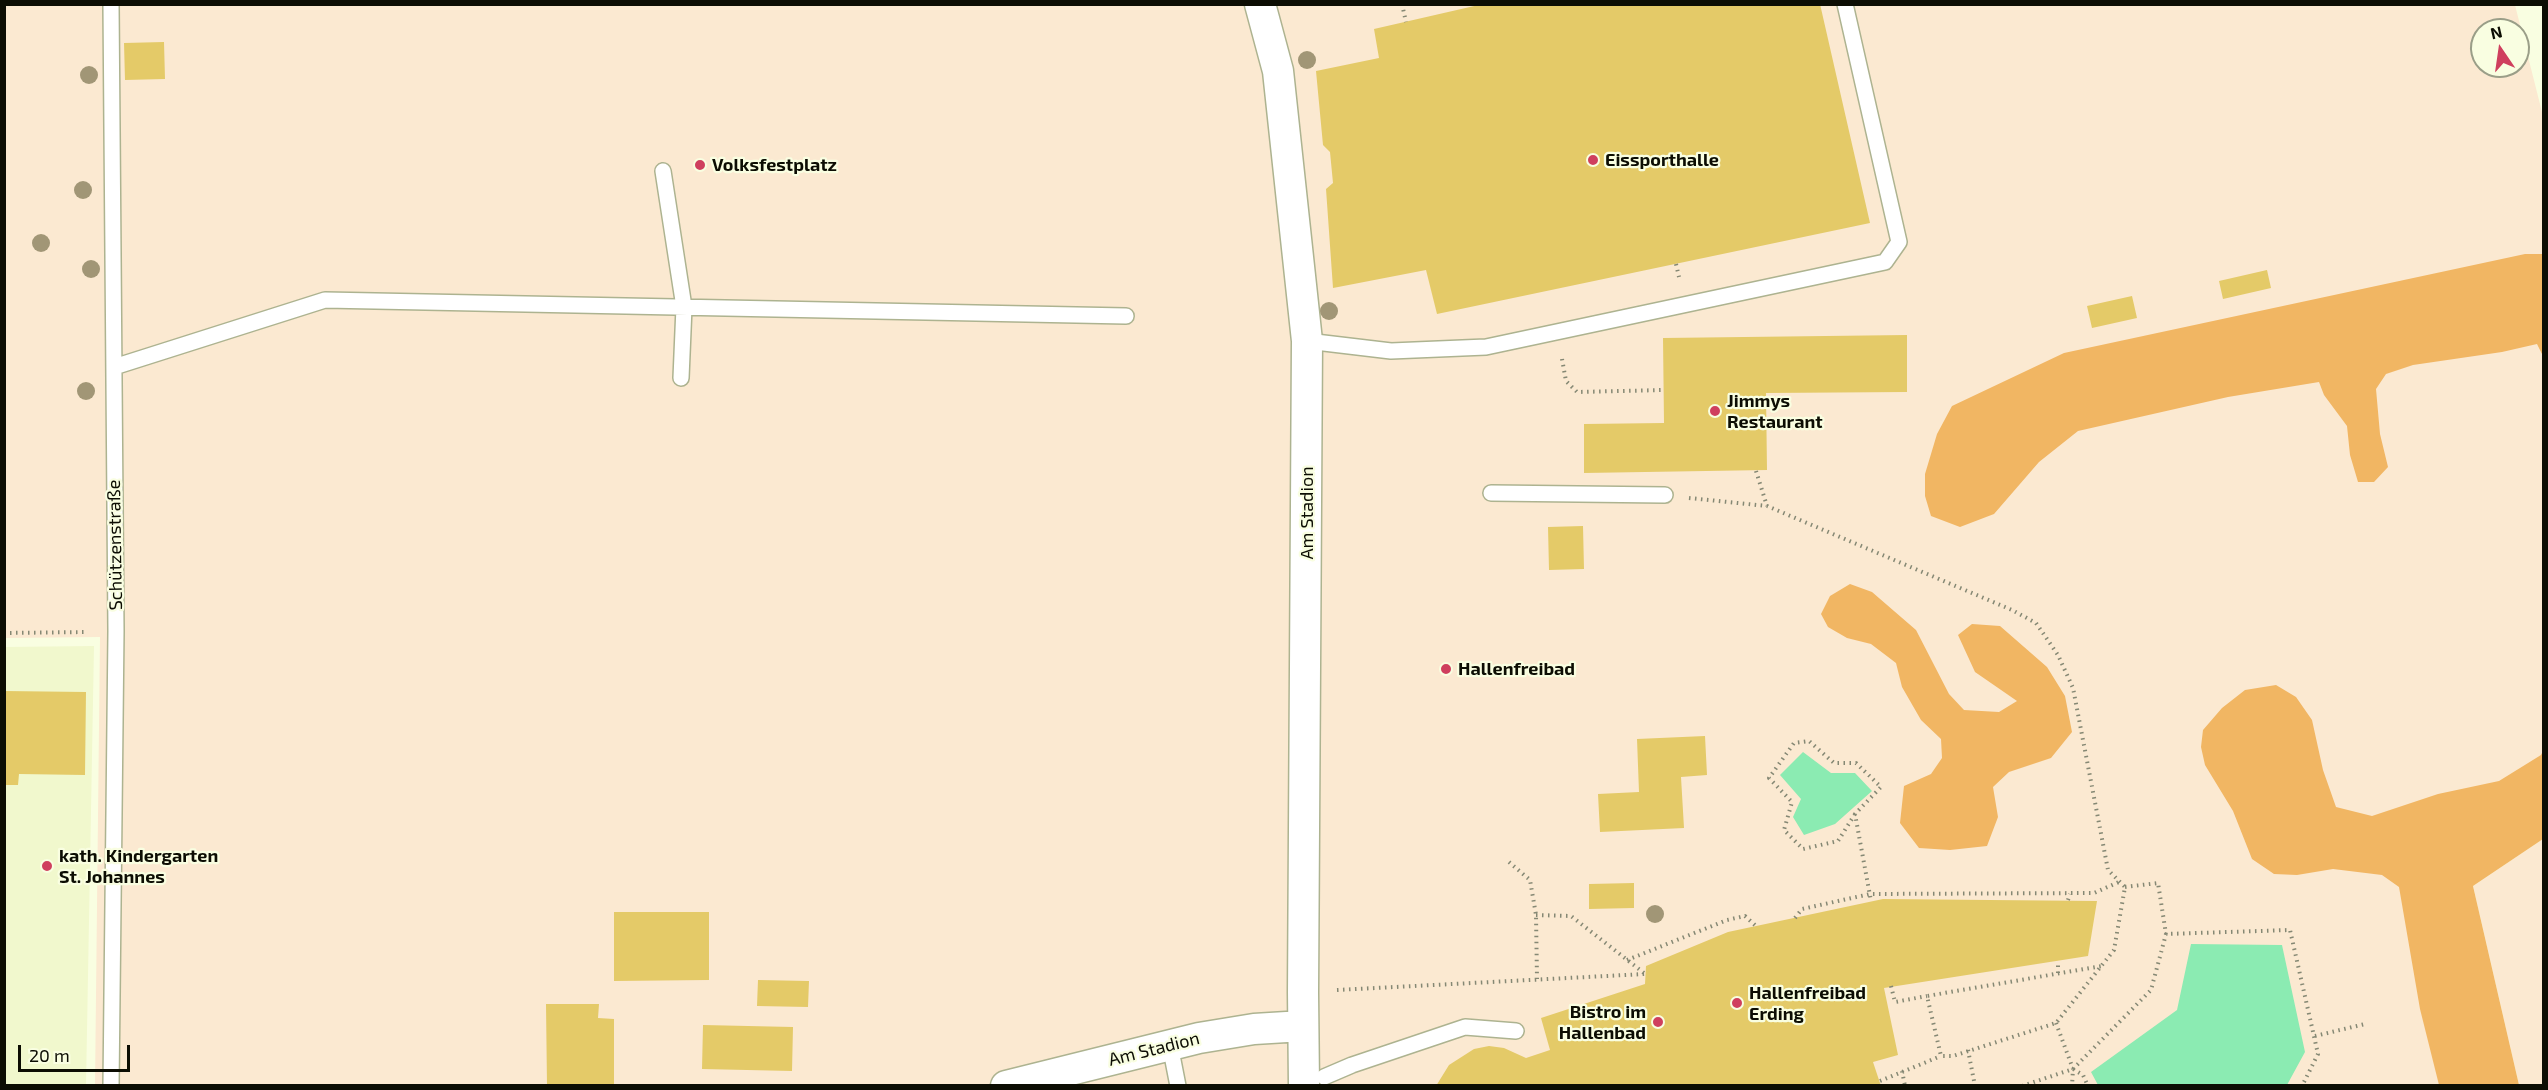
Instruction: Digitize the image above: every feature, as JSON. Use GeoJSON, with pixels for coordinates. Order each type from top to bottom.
{"type":"FeatureCollection","features":[{"type":"Feature","properties":{"kind":"street","name":"Am Stadion"},"geometry":{"type":"LineString","coordinates":[[1260,4],[1278,71],[1307,341],[1303,1026],[1318,1083]]}},
{"type":"Feature","properties":{"kind":"street","name":"Am Stadion"},"geometry":{"type":"LineString","coordinates":[[1006,1086],[1170,1045],[1254,1029],[1303,1026]]}},
{"type":"Feature","properties":{"kind":"lane","name":"Schützenstraße"},"geometry":{"type":"LineString","coordinates":[[111,4],[116,632],[111,1086]]}},
{"type":"Feature","properties":{"kind":"lane"},"geometry":{"type":"LineString","coordinates":[[1307,341],[1392,351],[1486,347],[1885,262],[1899,242],[1845,4]]}},
{"type":"Feature","properties":{"kind":"lane"},"geometry":{"type":"LineString","coordinates":[[663,171],[684,307],[681,378]]}},
{"type":"Feature","properties":{"kind":"lane"},"geometry":{"type":"LineString","coordinates":[[114,367],[325,300],[1126,316]]}},
{"type":"Feature","properties":{"kind":"lane"},"geometry":{"type":"LineString","coordinates":[[1491,493],[1665,495]]}},
{"type":"Feature","properties":{"kind":"lane"},"geometry":{"type":"LineString","coordinates":[[1318,1083],[1352,1065],[1465,1027],[1516,1030]]}},
{"type":"Feature","properties":{"kind":"lane"},"geometry":{"type":"LineString","coordinates":[[1170,1045],[1178,1086]]}},
{"type":"Feature","properties":{"kind":"path"},"geometry":{"type":"LineString","coordinates":[[1402,4],[1406,22]]}},
{"type":"Feature","properties":{"kind":"path"},"geometry":{"type":"LineString","coordinates":[[1676,264],[1680,280]]}},
{"type":"Feature","properties":{"kind":"path"},"geometry":{"type":"LineString","coordinates":[[1557,332],[1566,381],[1578,392],[1664,390]]}},
{"type":"Feature","properties":{"kind":"path"},"geometry":{"type":"LineString","coordinates":[[1756,471],[1767,506]]}},
{"type":"Feature","properties":{"kind":"path"},"geometry":{"type":"LineString","coordinates":[[1665,495],[1767,506],[2012,610],[2036,623],[2058,655],[2073,688],[2108,870],[2124,887]]}},
{"type":"Feature","properties":{"kind":"path"},"geometry":{"type":"LineString","coordinates":[[4,633],[116,632]]}},
{"type":"Feature","properties":{"kind":"path"},"geometry":{"type":"LineString","coordinates":[[1809,741],[1834,763],[1856,764],[1881,788],[1855,814],[1838,841],[1803,849],[1784,830],[1792,802],[1769,778],[1794,743],[1809,741]]}},
{"type":"Feature","properties":{"kind":"path"},"geometry":{"type":"LineString","coordinates":[[1855,814],[1871,901]]}},
{"type":"Feature","properties":{"kind":"path"},"geometry":{"type":"LineString","coordinates":[[1509,862],[1530,880],[1536,915],[1538,979]]}},
{"type":"Feature","properties":{"kind":"path"},"geometry":{"type":"LineString","coordinates":[[1795,918],[1802,909],[1870,894],[2094,893],[2119,882]]}},
{"type":"Feature","properties":{"kind":"path"},"geometry":{"type":"LineString","coordinates":[[2022,1086],[2073,1069],[2151,990],[2166,934],[2158,883],[2124,887]]}},
{"type":"Feature","properties":{"kind":"path"},"geometry":{"type":"LineString","coordinates":[[1880,1081],[1941,1056],[1953,1056],[2056,1023],[2114,951],[2124,887]]}},
{"type":"Feature","properties":{"kind":"path"},"geometry":{"type":"LineString","coordinates":[[2068,900],[2070,894]]}},
{"type":"Feature","properties":{"kind":"path"},"geometry":{"type":"LineString","coordinates":[[1303,992],[1645,974],[1572,916],[1536,915]]}},
{"type":"Feature","properties":{"kind":"path"},"geometry":{"type":"LineString","coordinates":[[1627,960],[1727,920],[1745,916],[1756,926]]}},
{"type":"Feature","properties":{"kind":"path"},"geometry":{"type":"LineString","coordinates":[[2166,934],[2290,930],[2319,1054],[2302,1086]]}},
{"type":"Feature","properties":{"kind":"path"},"geometry":{"type":"LineString","coordinates":[[2058,961],[2058,973]]}},
{"type":"Feature","properties":{"kind":"path"},"geometry":{"type":"LineString","coordinates":[[1891,986],[1895,1002],[2102,966]]}},
{"type":"Feature","properties":{"kind":"path"},"geometry":{"type":"LineString","coordinates":[[1927,996],[1941,1056]]}},
{"type":"Feature","properties":{"kind":"path"},"geometry":{"type":"LineString","coordinates":[[2056,1023],[2073,1069],[2072,1086]]}},
{"type":"Feature","properties":{"kind":"path"},"geometry":{"type":"LineString","coordinates":[[2315,1036],[2365,1024]]}},
{"type":"Feature","properties":{"kind":"path"},"geometry":{"type":"LineString","coordinates":[[1968,1050],[1975,1086]]}},
{"type":"Feature","properties":{"kind":"path"},"geometry":{"type":"LineString","coordinates":[[2073,1069],[2083,1074],[2088,1086]]}},
{"type":"Feature","properties":{"kind":"path"},"geometry":{"type":"LineString","coordinates":[[1902,1071],[1905,1086]]}},
{"type":"Feature","properties":{"kind":"shaded area"},"geometry":{"type":"Polygon","coordinates":[[[4,5],[2515,5],[2518,18],[2470,18],[2470,78],[2530,78],[2530,64],[2544,120],[2544,781],[2427,895],[2469,1085],[95,1085],[100,637],[5,638],[4,5]]]}},
{"type":"Feature","properties":{"kind":"shaded area"},"geometry":{"type":"Polygon","coordinates":[[[2525,254],[2543,254],[2543,356],[2537,344],[2502,352],[2413,365],[2386,374],[2376,389],[2380,434],[2388,467],[2374,482],[2358,482],[2350,455],[2347,426],[2324,395],[2319,382],[2228,397],[2078,431],[2039,462],[1994,514],[1960,527],[1931,516],[1925,496],[1925,474],[1937,434],[1952,406],[2064,353],[2525,254]]]}},
{"type":"Feature","properties":{"kind":"shaded area"},"geometry":{"type":"Polygon","coordinates":[[[1850,584],[1872,592],[1916,630],[1949,694],[1964,710],[1999,712],[2017,701],[1975,672],[1958,635],[1972,624],[2000,626],[2047,667],[2065,696],[2072,732],[2051,758],[2009,772],[1993,787],[1998,817],[1987,846],[1950,850],[1919,848],[1900,823],[1904,786],[1931,774],[1942,758],[1941,739],[1921,720],[1902,687],[1896,663],[1871,644],[1847,638],[1828,627],[1821,614],[1830,596],[1850,584]]]}},
{"type":"Feature","properties":{"kind":"shaded area","name":"kath. Kindergarten St. Johannes"},"geometry":{"type":"Polygon","coordinates":[[[94,646],[86,1085],[5,1085],[4,647],[94,646]]]}},
{"type":"Feature","properties":{"kind":"shaded area"},"geometry":{"type":"Polygon","coordinates":[[[2276,685],[2296,697],[2312,720],[2323,770],[2336,807],[2372,816],[2438,794],[2499,781],[2541,755],[2543,751],[2543,839],[2473,886],[2519,1085],[2439,1085],[2420,1009],[2399,887],[2382,875],[2333,869],[2297,875],[2274,874],[2252,859],[2233,811],[2205,765],[2201,747],[2203,730],[2222,708],[2245,690],[2276,685]]]}},
{"type":"Feature","properties":{"kind":"shaded area"},"geometry":{"type":"Polygon","coordinates":[[[1803,752],[1831,773],[1855,773],[1872,791],[1835,824],[1804,835],[1793,817],[1801,799],[1780,775],[1803,752]]]}},
{"type":"Feature","properties":{"kind":"shaded area"},"geometry":{"type":"Polygon","coordinates":[[[2543,839],[2543,1085],[2519,1085],[2473,886],[2543,839]]]}},
{"type":"Feature","properties":{"kind":"shaded area"},"geometry":{"type":"Polygon","coordinates":[[[2191,944],[2282,945],[2305,1052],[2287,1085],[2098,1085],[2091,1072],[2177,1010],[2191,944]]]}},
{"type":"Feature","properties":{"kind":"building","name":"Eissporthalle"},"geometry":{"type":"Polygon","coordinates":[[[1483,4],[1820,4],[1870,223],[1437,314],[1426,270],[1333,288],[1326,189],[1333,183],[1330,152],[1323,145],[1316,71],[1379,58],[1374,29],[1483,4]]]}},
{"type":"Feature","properties":{"kind":"building"},"geometry":{"type":"Polygon","coordinates":[[[164,42],[165,79],[125,80],[124,43],[164,42]]]}},
{"type":"Feature","properties":{"kind":"building"},"geometry":{"type":"Polygon","coordinates":[[[2267,270],[2271,288],[2223,299],[2219,281],[2267,270]]]}},
{"type":"Feature","properties":{"kind":"building"},"geometry":{"type":"Polygon","coordinates":[[[2132,296],[2137,318],[2092,328],[2087,306],[2132,296]]]}},
{"type":"Feature","properties":{"kind":"building"},"geometry":{"type":"Polygon","coordinates":[[[1907,335],[1907,392],[1766,393],[1767,470],[1584,473],[1584,424],[1664,423],[1663,338],[1907,335]]]}},
{"type":"Feature","properties":{"kind":"building"},"geometry":{"type":"Polygon","coordinates":[[[1583,526],[1584,569],[1549,570],[1548,527],[1583,526]]]}},
{"type":"Feature","properties":{"kind":"building"},"geometry":{"type":"Polygon","coordinates":[[[4,691],[86,692],[85,775],[19,774],[18,785],[4,785],[4,691]]]}},
{"type":"Feature","properties":{"kind":"building"},"geometry":{"type":"Polygon","coordinates":[[[1705,736],[1707,775],[1681,777],[1684,828],[1600,832],[1598,794],[1639,792],[1637,739],[1705,736]]]}},
{"type":"Feature","properties":{"kind":"building"},"geometry":{"type":"Polygon","coordinates":[[[1634,883],[1634,908],[1589,909],[1589,884],[1634,883]]]}},
{"type":"Feature","properties":{"kind":"building","name":"Hallenfreibad Erding"},"geometry":{"type":"Polygon","coordinates":[[[1883,899],[2097,901],[2088,956],[1884,988],[1898,1055],[1873,1062],[1881,1086],[1436,1086],[1449,1065],[1474,1049],[1489,1046],[1504,1048],[1526,1058],[1550,1050],[1541,1018],[1645,984],[1646,966],[1728,932],[1883,899]]]}},
{"type":"Feature","properties":{"kind":"building"},"geometry":{"type":"Polygon","coordinates":[[[614,912],[709,912],[709,980],[614,981],[614,912]]]}},
{"type":"Feature","properties":{"kind":"building"},"geometry":{"type":"Polygon","coordinates":[[[758,980],[809,981],[808,1007],[757,1006],[758,980]]]}},
{"type":"Feature","properties":{"kind":"building"},"geometry":{"type":"Polygon","coordinates":[[[546,1004],[599,1004],[598,1018],[614,1019],[614,1086],[547,1086],[546,1004]]]}},
{"type":"Feature","properties":{"kind":"building"},"geometry":{"type":"Polygon","coordinates":[[[703,1025],[793,1027],[792,1071],[702,1069],[703,1025]]]}},
{"type":"Feature","properties":{"kind":"place","name":"Eissporthalle"},"geometry":{"type":"Point","coordinates":[1593,160]}},
{"type":"Feature","properties":{"kind":"place","name":"Volksfestplatz"},"geometry":{"type":"Point","coordinates":[700,165]}},
{"type":"Feature","properties":{"kind":"place","name":"Jimmys Restaurant"},"geometry":{"type":"Point","coordinates":[1715,411]}},
{"type":"Feature","properties":{"kind":"place","name":"Hallenfreibad"},"geometry":{"type":"Point","coordinates":[1446,669]}},
{"type":"Feature","properties":{"kind":"place","name":"kath. Kindergarten St. Johannes"},"geometry":{"type":"Point","coordinates":[47,866]}},
{"type":"Feature","properties":{"kind":"place","name":"Hallenfreibad Erding"},"geometry":{"type":"Point","coordinates":[1737,1003]}},
{"type":"Feature","properties":{"kind":"place","name":"Bistro im Hallenbad"},"geometry":{"type":"Point","coordinates":[1658,1022]}}]}
